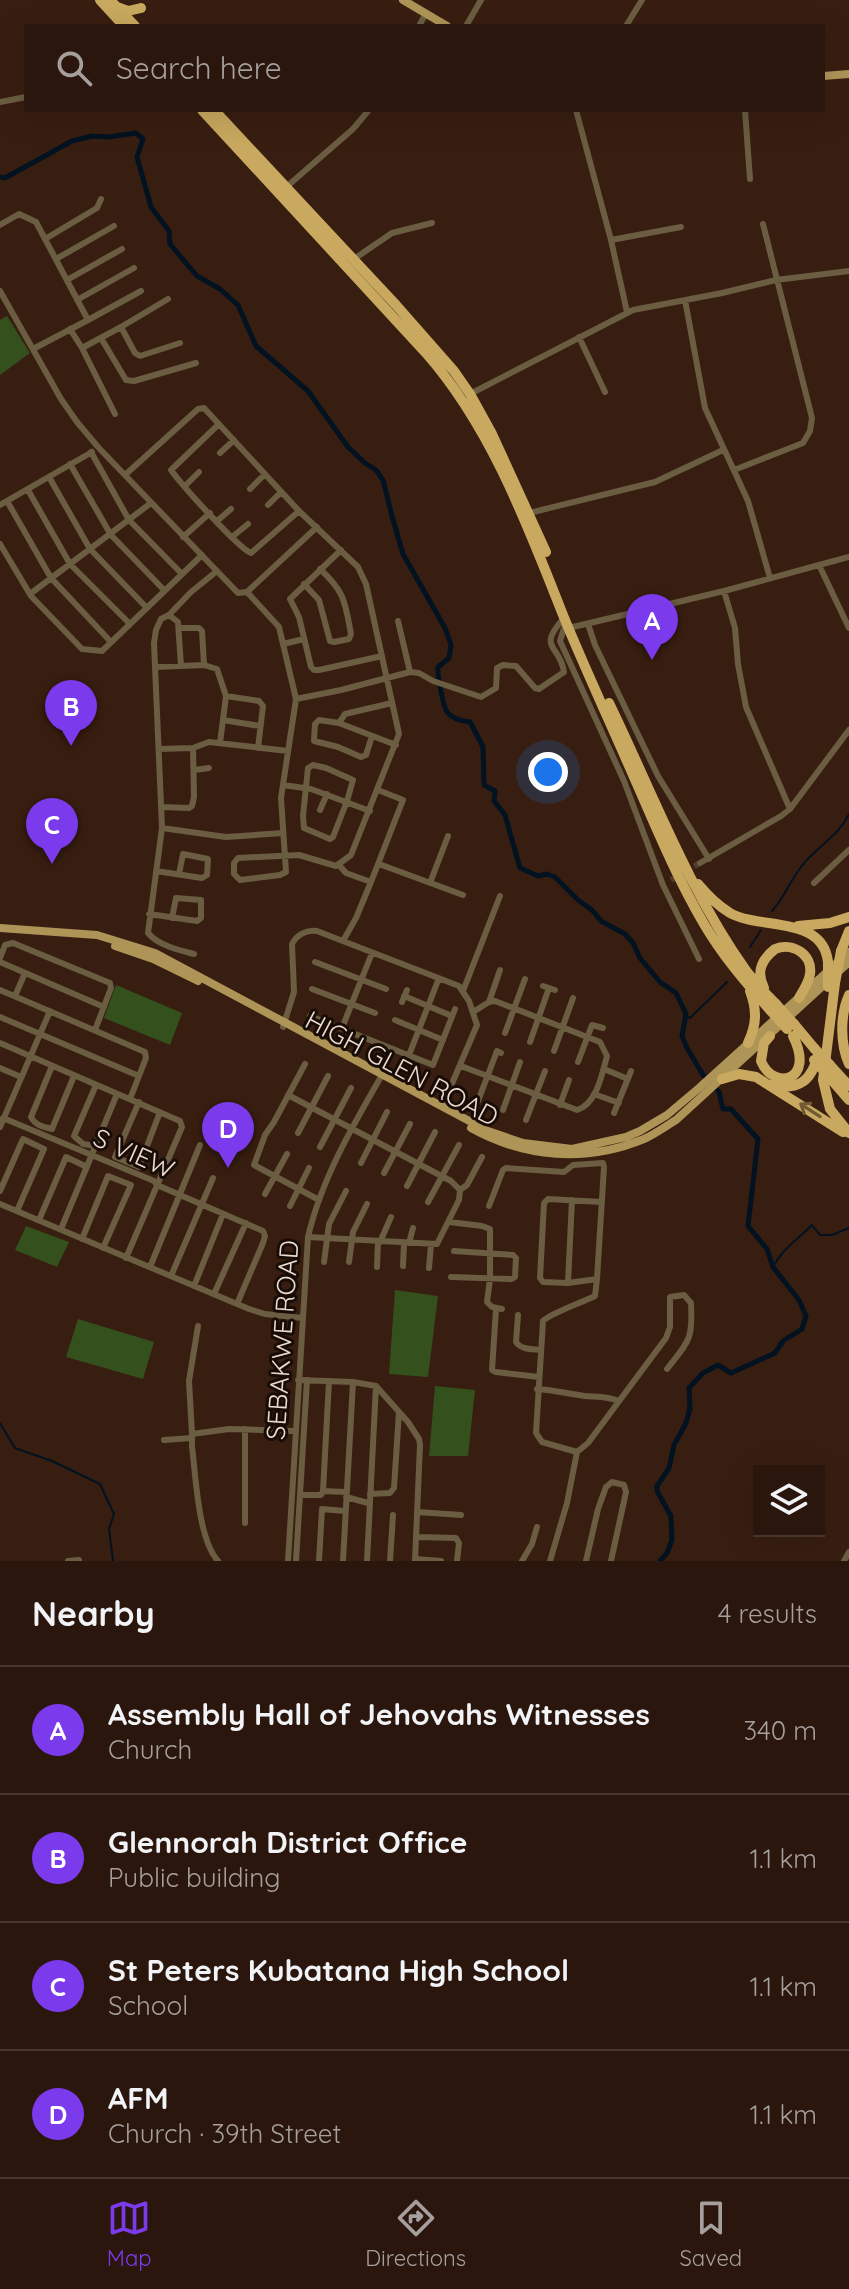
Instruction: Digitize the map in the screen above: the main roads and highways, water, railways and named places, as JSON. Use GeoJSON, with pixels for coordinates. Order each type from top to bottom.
{"type":"FeatureCollection","features":[{"type":"Feature","properties":{"kind":"highway"},"geometry":{"type":"LineString","coordinates":[[100,0],[129,24]]}},
{"type":"Feature","properties":{"kind":"highway"},"geometry":{"type":"LineString","coordinates":[[113,3],[129,24]]}},
{"type":"Feature","properties":{"kind":"highway"},"geometry":{"type":"LineString","coordinates":[[113,3],[128,11],[145,4]]}},
{"type":"Feature","properties":{"kind":"highway"},"geometry":{"type":"LineString","coordinates":[[129,24],[145,4]]}},
{"type":"Feature","properties":{"kind":"highway"},"geometry":{"type":"LineString","coordinates":[[204,112],[354,259],[441,354],[470,394],[492,434],[525,514]]}},
{"type":"Feature","properties":{"kind":"highway"},"geometry":{"type":"LineString","coordinates":[[216,112],[449,380],[484,438],[555,575],[568,622],[677,873],[705,926],[745,982],[756,1015],[748,1043]]}},
{"type":"Feature","properties":{"kind":"highway"},"geometry":{"type":"LineString","coordinates":[[568,622],[628,741],[684,868],[749,974],[768,995]]}},
{"type":"Feature","properties":{"kind":"highway"},"geometry":{"type":"LineString","coordinates":[[684,868],[710,898],[731,913],[806,931],[817,938],[827,953],[832,985],[823,1080],[830,1109],[849,1134]]}},
{"type":"Feature","properties":{"kind":"highway"},"geometry":{"type":"LineString","coordinates":[[788,926],[830,923],[849,917]]}},
{"type":"Feature","properties":{"kind":"highway"},"geometry":{"type":"LineString","coordinates":[[770,1085],[799,1085],[812,1074],[832,985],[849,931]]}},
{"type":"Feature","properties":{"kind":"highway"},"geometry":{"type":"LineString","coordinates":[[773,1007],[759,979],[761,965],[775,949],[782,946],[798,949],[810,964],[810,977],[799,998]]}},
{"type":"Feature","properties":{"kind":"highway"},"geometry":{"type":"LineString","coordinates":[[745,982],[773,1007],[849,1100]]}},
{"type":"Feature","properties":{"kind":"highway"},"geometry":{"type":"LineString","coordinates":[[849,995],[843,1030],[849,1064]]}},
{"type":"Feature","properties":{"kind":"highway"},"geometry":{"type":"LineString","coordinates":[[770,1036],[764,1043],[761,1061],[769,1073],[777,1078],[787,1078],[800,1068],[801,1055],[791,1030]]}},
{"type":"Feature","properties":{"kind":"highway"},"geometry":{"type":"LineString","coordinates":[[791,1030],[814,1048],[849,1086]]}},
{"type":"Feature","properties":{"kind":"highway"},"geometry":{"type":"LineString","coordinates":[[720,1075],[747,1075],[770,1085],[849,1134]]}},
{"type":"Feature","properties":{"kind":"main road"},"geometry":{"type":"LineString","coordinates":[[403,0],[444,24]]}},
{"type":"Feature","properties":{"kind":"main road"},"geometry":{"type":"LineString","coordinates":[[825,76],[849,74]]}},
{"type":"Feature","properties":{"kind":"main road","name":"HIGH GLEN ROAD"},"geometry":{"type":"LineString","coordinates":[[0,928],[60,932],[110,944],[153,959],[284,1025],[489,1138],[524,1150],[561,1155],[609,1150],[645,1138],[676,1120],[720,1075]]}},
{"type":"Feature","properties":{"kind":"main road"},"geometry":{"type":"LineString","coordinates":[[720,1075],[748,1043],[799,998],[845,951]]}},
{"type":"Feature","properties":{"kind":"main road"},"geometry":{"type":"LineString","coordinates":[[720,1075],[770,1036],[849,962]]}},
{"type":"Feature","properties":{"kind":"main road","name":"HIGH GLEN ROAD"},"geometry":{"type":"LineString","coordinates":[[381,1077],[488,1131],[510,1140],[548,1148],[572,1149],[626,1137],[667,1115],[702,1091]]}},
{"type":"Feature","properties":{"kind":"waterway"},"geometry":{"type":"LineString","coordinates":[[0,177],[5,178],[72,141],[92,136],[136,133],[143,139],[137,157],[151,207],[169,231],[170,244],[197,276],[220,289],[238,305],[256,346],[308,391],[348,447],[376,470],[383,480],[403,554],[445,628],[451,645],[449,658],[438,667],[445,708],[454,718],[470,722],[483,747],[484,785],[495,791],[494,801],[505,815],[520,868],[538,876],[547,874],[555,877],[601,921],[625,934],[633,943],[640,958],[660,982],[676,993],[686,1014],[682,1036],[703,1075],[719,1092],[723,1109],[731,1109],[758,1139],[748,1226],[767,1249],[773,1267],[799,1300],[806,1316],[802,1329],[783,1341],[775,1353],[731,1373],[718,1365],[703,1373],[689,1388],[690,1408],[686,1423],[674,1445],[669,1468],[657,1486],[671,1516],[672,1540],[660,1561]]}},
{"type":"Feature","properties":{"kind":"waterway"},"geometry":{"type":"LineString","coordinates":[[772,911],[801,867],[839,829],[849,814]]}},
{"type":"Feature","properties":{"kind":"waterway"},"geometry":{"type":"LineString","coordinates":[[750,947],[761,930]]}},
{"type":"Feature","properties":{"kind":"waterway"},"geometry":{"type":"LineString","coordinates":[[685,1016],[690,1018],[727,982]]}},
{"type":"Feature","properties":{"kind":"waterway"},"geometry":{"type":"LineString","coordinates":[[773,1267],[786,1249],[812,1225],[820,1235],[832,1235],[849,1228]]}},
{"type":"Feature","properties":{"kind":"waterway"},"geometry":{"type":"LineString","coordinates":[[0,1423],[15,1448],[52,1461],[100,1484],[114,1514],[109,1529],[113,1561]]}},
{"type":"Feature","properties":{"kind":"tunnel"},"geometry":{"type":"LineString","coordinates":[[671,880],[700,863]]}},
{"type":"Feature","properties":{"kind":"place","name":"Assembly Hall of Jehovahs Witnesses"},"geometry":{"type":"Point","coordinates":[652,660]}},
{"type":"Feature","properties":{"kind":"place","name":"Glennorah District Office"},"geometry":{"type":"Point","coordinates":[71,746]}},
{"type":"Feature","properties":{"kind":"place","name":"St Peters Kubatana High School"},"geometry":{"type":"Point","coordinates":[52,864]}},
{"type":"Feature","properties":{"kind":"place","name":"AFM"},"geometry":{"type":"Point","coordinates":[228,1168]}}]}
